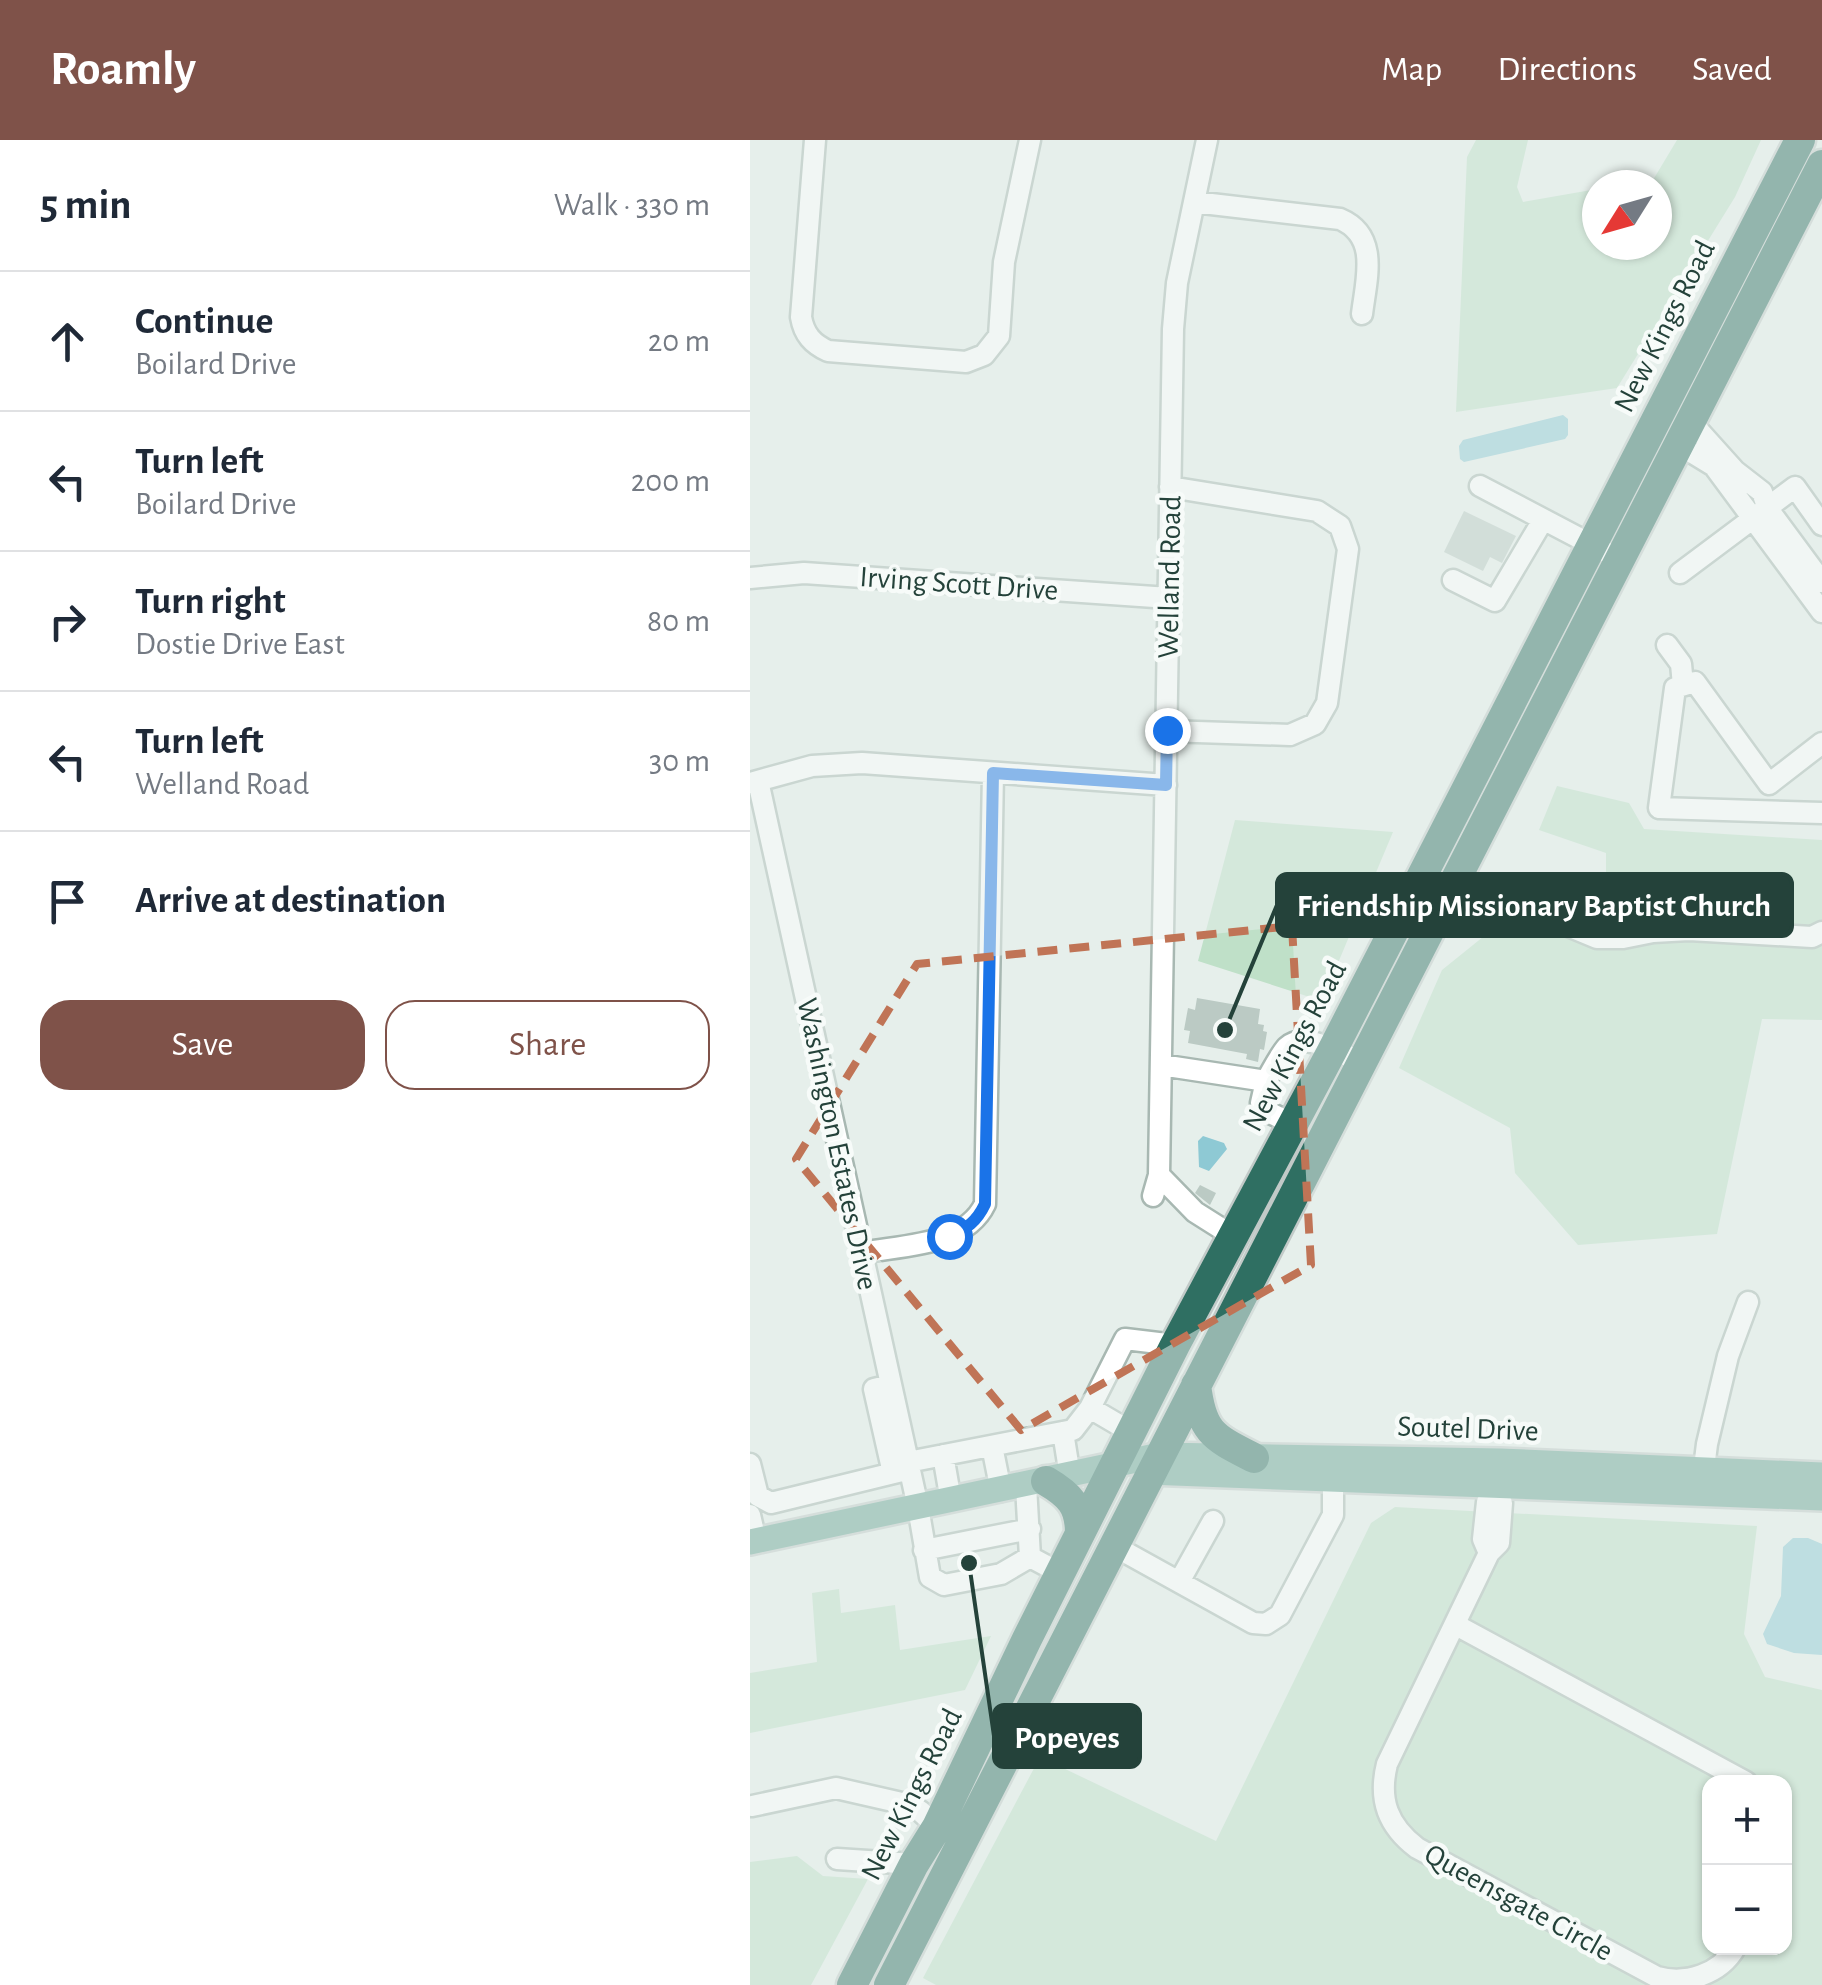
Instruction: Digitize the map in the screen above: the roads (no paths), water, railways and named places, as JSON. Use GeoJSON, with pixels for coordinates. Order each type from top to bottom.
{"type":"FeatureCollection","features":[{"type":"Feature","properties":{"kind":"highway","name":"New Kings Road"},"geometry":{"type":"LineString","coordinates":[[889,1985],[1060,1573],[1800,140]]}},
{"type":"Feature","properties":{"kind":"highway","name":"New Kings Road"},"geometry":{"type":"LineString","coordinates":[[852,1985],[914,1864],[948,1837],[1114,1546],[1822,165]]}},
{"type":"Feature","properties":{"kind":"highway"},"geometry":{"type":"LineString","coordinates":[[1196,1384],[1205,1426],[1216,1439],[1254,1458]]}},
{"type":"Feature","properties":{"kind":"highway"},"geometry":{"type":"LineString","coordinates":[[1036,1483],[1064,1492],[1076,1505],[1080,1533]]}},
{"type":"Feature","properties":{"kind":"main road","name":"Soutel Drive"},"geometry":{"type":"LineString","coordinates":[[753,1542],[1114,1466],[1254,1458],[1497,1480]]}},
{"type":"Feature","properties":{"kind":"main road","name":"Soutel Drive"},"geometry":{"type":"LineString","coordinates":[[1156,1464],[1333,1480],[1702,1481],[1822,1476]]}},
{"type":"Feature","properties":{"kind":"main road","name":"Soutel Drive"},"geometry":{"type":"LineString","coordinates":[[1702,1481],[1822,1498]]}},
{"type":"Feature","properties":{"kind":"street"},"geometry":{"type":"LineString","coordinates":[[815,140],[801,318],[808,336],[816,346],[828,351],[966,362],[984,355],[999,336],[1002,273],[1030,140]]}},
{"type":"Feature","properties":{"kind":"street","name":"Welland Road"},"geometry":{"type":"LineString","coordinates":[[1154,1196],[1159,1175],[1173,330],[1177,282],[1207,140]]}},
{"type":"Feature","properties":{"kind":"street"},"geometry":{"type":"LineString","coordinates":[[1194,202],[1349,223],[1366,243],[1362,314]]}},
{"type":"Feature","properties":{"kind":"street"},"geometry":{"type":"LineString","coordinates":[[1684,433],[1822,582]]}},
{"type":"Feature","properties":{"kind":"street"},"geometry":{"type":"LineString","coordinates":[[1480,486],[1619,559]]}},
{"type":"Feature","properties":{"kind":"street"},"geometry":{"type":"LineString","coordinates":[[1167,730],[1290,735],[1315,724],[1327,703],[1348,549],[1340,526],[1317,511],[1170,487]]}},
{"type":"Feature","properties":{"kind":"street"},"geometry":{"type":"LineString","coordinates":[[1680,573],[1795,488],[1822,525]]}},
{"type":"Feature","properties":{"kind":"street"},"geometry":{"type":"LineString","coordinates":[[1761,514],[1822,612]]}},
{"type":"Feature","properties":{"kind":"street"},"geometry":{"type":"LineString","coordinates":[[1454,580],[1495,601],[1542,520]]}},
{"type":"Feature","properties":{"kind":"street","name":"Irving Scott Drive"},"geometry":{"type":"LineString","coordinates":[[750,578],[804,573],[1168,598]]}},
{"type":"Feature","properties":{"kind":"street"},"geometry":{"type":"LineString","coordinates":[[1667,645],[1681,664],[1683,685]]}},
{"type":"Feature","properties":{"kind":"street"},"geometry":{"type":"LineString","coordinates":[[1771,812],[1769,784],[1696,682],[1675,688],[1659,808],[1771,812],[1822,813]]}},
{"type":"Feature","properties":{"kind":"street"},"geometry":{"type":"LineString","coordinates":[[1769,784],[1822,744]]}},
{"type":"Feature","properties":{"kind":"street"},"geometry":{"type":"LineString","coordinates":[[754,782],[812,766],[862,763],[1166,785]]}},
{"type":"Feature","properties":{"kind":"street"},"geometry":{"type":"LineString","coordinates":[[862,1253],[964,1230],[978,1219],[985,1204],[993,773]]}},
{"type":"Feature","properties":{"kind":"street","name":"Washington Estates Drive"},"geometry":{"type":"LineString","coordinates":[[754,782],[891,1385],[896,1471],[918,1508],[924,1550]]}},
{"type":"Feature","properties":{"kind":"street"},"geometry":{"type":"LineString","coordinates":[[1448,894],[1525,912],[1584,934],[1612,939],[1689,930],[1812,937],[1822,932]]}},
{"type":"Feature","properties":{"kind":"street"},"geometry":{"type":"LineString","coordinates":[[1293,1124],[1266,1111],[1261,1103],[1266,1081],[1288,1046],[1299,1040],[1310,1041],[1362,1062]]}},
{"type":"Feature","properties":{"kind":"street"},"geometry":{"type":"LineString","coordinates":[[1161,1065],[1266,1081]]}},
{"type":"Feature","properties":{"kind":"street"},"geometry":{"type":"LineString","coordinates":[[1159,1175],[1195,1212],[1233,1236]]}},
{"type":"Feature","properties":{"kind":"street"},"geometry":{"type":"LineString","coordinates":[[1702,1481],[1728,1356],[1748,1302]]}},
{"type":"Feature","properties":{"kind":"street"},"geometry":{"type":"LineString","coordinates":[[753,1503],[771,1503],[942,1456],[1073,1430],[1090,1408],[1125,1339],[1176,1344]]}},
{"type":"Feature","properties":{"kind":"street"},"geometry":{"type":"LineString","coordinates":[[1090,1408],[1131,1432]]}},
{"type":"Feature","properties":{"kind":"street"},"geometry":{"type":"LineString","coordinates":[[1030,1557],[1036,1483],[1063,1432]]}},
{"type":"Feature","properties":{"kind":"street"},"geometry":{"type":"LineString","coordinates":[[992,1446],[1036,1483]]}},
{"type":"Feature","properties":{"kind":"street"},"geometry":{"type":"LineString","coordinates":[[942,1456],[951,1501]]}},
{"type":"Feature","properties":{"kind":"street"},"geometry":{"type":"LineString","coordinates":[[750,1464],[753,1542]]}},
{"type":"Feature","properties":{"kind":"street"},"geometry":{"type":"LineString","coordinates":[[880,1516],[896,1471]]}},
{"type":"Feature","properties":{"kind":"street"},"geometry":{"type":"LineString","coordinates":[[1114,1546],[1253,1623],[1266,1624],[1280,1615],[1333,1514],[1333,1480]]}},
{"type":"Feature","properties":{"kind":"street","name":"Queensgate Circle"},"geometry":{"type":"LineString","coordinates":[[1497,1480],[1502,1503],[1499,1543],[1490,1552],[1386,1764],[1382,1800],[1403,1837],[1657,1977],[1668,1981],[1699,1976],[1715,1970],[1728,1955]]}},
{"type":"Feature","properties":{"kind":"street"},"geometry":{"type":"LineString","coordinates":[[790,1498],[796,1533]]}},
{"type":"Feature","properties":{"kind":"street"},"geometry":{"type":"LineString","coordinates":[[1179,1582],[1213,1520]]}},
{"type":"Feature","properties":{"kind":"street"},"geometry":{"type":"LineString","coordinates":[[1030,1529],[924,1550],[930,1576],[944,1585],[1001,1574],[1030,1557]]}},
{"type":"Feature","properties":{"kind":"street"},"geometry":{"type":"LineString","coordinates":[[1030,1557],[1060,1573]]}},
{"type":"Feature","properties":{"kind":"street"},"geometry":{"type":"LineString","coordinates":[[1456,1625],[1733,1775]]}},
{"type":"Feature","properties":{"kind":"street"},"geometry":{"type":"LineString","coordinates":[[752,1806],[836,1788],[906,1804],[920,1811],[948,1837]]}},
{"type":"Feature","properties":{"kind":"street"},"geometry":{"type":"LineString","coordinates":[[837,1859],[914,1864]]}},
{"type":"Feature","properties":{"kind":"water"},"geometry":{"type":"Polygon","coordinates":[[[1563,415],[1568,419],[1565,439],[1464,462],[1460,459],[1459,446],[1463,440],[1563,415]]]}},
{"type":"Feature","properties":{"kind":"water"},"geometry":{"type":"Polygon","coordinates":[[[1203,1136],[1224,1143],[1227,1149],[1209,1171],[1199,1167],[1198,1141],[1203,1136]]]}},
{"type":"Feature","properties":{"kind":"water"},"geometry":{"type":"Polygon","coordinates":[[[1793,1538],[1808,1538],[1822,1544],[1822,1655],[1794,1653],[1767,1644],[1763,1634],[1781,1596],[1783,1547],[1793,1538]]]}},
{"type":"Feature","properties":{"kind":"place","name":"Friendship Missionary Baptist Church"},"geometry":{"type":"Point","coordinates":[1225,1030]}},
{"type":"Feature","properties":{"kind":"place","name":"Popeyes"},"geometry":{"type":"Point","coordinates":[969,1563]}}]}
